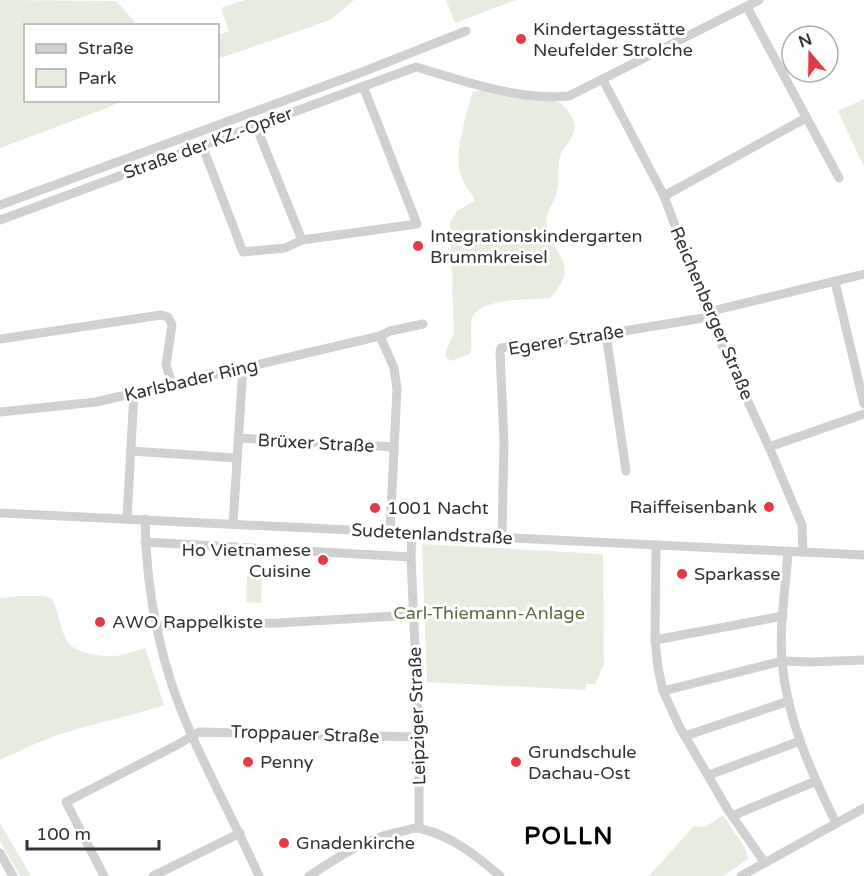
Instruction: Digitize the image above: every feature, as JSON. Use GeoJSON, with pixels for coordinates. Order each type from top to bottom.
{"type":"FeatureCollection","features":[{"type":"Feature","properties":{"kind":"street"},"geometry":{"type":"LineString","coordinates":[[603,80],[759,0]]}},
{"type":"Feature","properties":{"kind":"street"},"geometry":{"type":"LineString","coordinates":[[747,7],[839,178]]}},
{"type":"Feature","properties":{"kind":"street"},"geometry":{"type":"LineString","coordinates":[[0,206],[365,71],[466,31]]}},
{"type":"Feature","properties":{"kind":"street","name":"Straße der KZ.-Opfer"},"geometry":{"type":"LineString","coordinates":[[0,220],[416,67],[465,82],[548,98],[570,96],[603,80]]}},
{"type":"Feature","properties":{"kind":"street","name":"Reichenberger Straße"},"geometry":{"type":"LineString","coordinates":[[603,80],[664,196],[709,314],[802,525],[803,552]]}},
{"type":"Feature","properties":{"kind":"street"},"geometry":{"type":"LineString","coordinates":[[202,145],[243,252],[285,248],[302,240],[417,224],[363,86]]}},
{"type":"Feature","properties":{"kind":"street"},"geometry":{"type":"LineString","coordinates":[[664,196],[807,118]]}},
{"type":"Feature","properties":{"kind":"street"},"geometry":{"type":"LineString","coordinates":[[256,126],[302,240]]}},
{"type":"Feature","properties":{"kind":"street","name":"Egerer Straße"},"geometry":{"type":"LineString","coordinates":[[502,537],[504,442],[501,348],[606,334],[709,314],[864,274]]}},
{"type":"Feature","properties":{"kind":"street"},"geometry":{"type":"LineString","coordinates":[[835,282],[864,404]]}},
{"type":"Feature","properties":{"kind":"street"},"geometry":{"type":"LineString","coordinates":[[0,339],[161,315],[168,317],[172,325],[166,365],[172,384]]}},
{"type":"Feature","properties":{"kind":"street","name":"Karlsbader Ring"},"geometry":{"type":"LineString","coordinates":[[0,412],[96,402],[423,324]]}},
{"type":"Feature","properties":{"kind":"street"},"geometry":{"type":"LineString","coordinates":[[606,334],[626,471]]}},
{"type":"Feature","properties":{"kind":"street"},"geometry":{"type":"LineString","coordinates":[[380,336],[396,378],[390,531]]}},
{"type":"Feature","properties":{"kind":"street"},"geometry":{"type":"LineString","coordinates":[[233,524],[243,367]]}},
{"type":"Feature","properties":{"kind":"street"},"geometry":{"type":"LineString","coordinates":[[127,518],[134,393]]}},
{"type":"Feature","properties":{"kind":"street"},"geometry":{"type":"LineString","coordinates":[[769,447],[864,414]]}},
{"type":"Feature","properties":{"kind":"street","name":"Brüxer Straße"},"geometry":{"type":"LineString","coordinates":[[238,438],[394,447]]}},
{"type":"Feature","properties":{"kind":"street"},"geometry":{"type":"LineString","coordinates":[[131,451],[237,458]]}},
{"type":"Feature","properties":{"kind":"street","name":"Sudetenlandstraße"},"geometry":{"type":"LineString","coordinates":[[0,513],[864,555]]}},
{"type":"Feature","properties":{"kind":"street"},"geometry":{"type":"LineString","coordinates":[[145,519],[150,595],[170,677],[191,735],[259,876]]}},
{"type":"Feature","properties":{"kind":"street","name":"Leipziger Straße"},"geometry":{"type":"LineString","coordinates":[[412,533],[411,557],[419,737],[419,828]]}},
{"type":"Feature","properties":{"kind":"street","name":"Sudetenlandstraße"},"geometry":{"type":"LineString","coordinates":[[145,543],[411,557]]}},
{"type":"Feature","properties":{"kind":"street"},"geometry":{"type":"LineString","coordinates":[[656,545],[655,640],[663,692],[685,736],[732,816],[765,863]]}},
{"type":"Feature","properties":{"kind":"street"},"geometry":{"type":"LineString","coordinates":[[788,551],[782,661],[789,701],[800,741],[836,823]]}},
{"type":"Feature","properties":{"kind":"street"},"geometry":{"type":"LineString","coordinates":[[156,626],[278,623],[413,615]]}},
{"type":"Feature","properties":{"kind":"street"},"geometry":{"type":"LineString","coordinates":[[655,640],[783,616]]}},
{"type":"Feature","properties":{"kind":"street"},"geometry":{"type":"LineString","coordinates":[[663,692],[782,661],[864,660]]}},
{"type":"Feature","properties":{"kind":"street"},"geometry":{"type":"LineString","coordinates":[[685,736],[789,701]]}},
{"type":"Feature","properties":{"kind":"street","name":"Troppauer Straße"},"geometry":{"type":"LineString","coordinates":[[191,735],[208,731],[419,737]]}},
{"type":"Feature","properties":{"kind":"street"},"geometry":{"type":"LineString","coordinates":[[104,876],[66,802],[177,745],[191,735]]}},
{"type":"Feature","properties":{"kind":"street"},"geometry":{"type":"LineString","coordinates":[[709,775],[800,741]]}},
{"type":"Feature","properties":{"kind":"street"},"geometry":{"type":"LineString","coordinates":[[732,816],[816,781]]}},
{"type":"Feature","properties":{"kind":"street"},"geometry":{"type":"LineString","coordinates":[[741,876],[864,808]]}},
{"type":"Feature","properties":{"kind":"street"},"geometry":{"type":"LineString","coordinates":[[309,876],[364,841],[388,833],[419,828],[439,834],[464,848],[500,876]]}},
{"type":"Feature","properties":{"kind":"street"},"geometry":{"type":"LineString","coordinates":[[153,876],[240,833]]}},
{"type":"Feature","properties":{"kind":"street"},"geometry":{"type":"LineString","coordinates":[[0,853],[13,876]]}},
{"type":"Feature","properties":{"kind":"green space"},"geometry":{"type":"Polygon","coordinates":[[[0,0],[116,1],[135,22],[132,24],[24,24],[24,102],[120,102],[0,148],[0,0]]]}},
{"type":"Feature","properties":{"kind":"green space"},"geometry":{"type":"Polygon","coordinates":[[[245,0],[354,0],[330,20],[219,59],[219,35],[229,31],[221,8],[245,0]]]}},
{"type":"Feature","properties":{"kind":"green space"},"geometry":{"type":"Polygon","coordinates":[[[446,0],[516,0],[455,23],[446,0]]]}},
{"type":"Feature","properties":{"kind":"green space"},"geometry":{"type":"Polygon","coordinates":[[[482,90],[560,102],[573,119],[575,129],[560,158],[557,191],[547,216],[550,238],[564,264],[565,274],[550,298],[498,302],[479,310],[472,319],[470,354],[450,361],[446,357],[446,351],[454,333],[450,222],[457,211],[474,201],[460,172],[458,161],[465,119],[473,92],[482,90]]]}},
{"type":"Feature","properties":{"kind":"green space"},"geometry":{"type":"Polygon","coordinates":[[[864,99],[864,167],[838,111],[864,99]]]}},
{"type":"Feature","properties":{"kind":"green space","name":"Carl-Thiemann-Anlage"},"geometry":{"type":"Polygon","coordinates":[[[422,544],[603,554],[604,664],[595,684],[586,684],[585,690],[427,682],[422,544]]]}},
{"type":"Feature","properties":{"kind":"green space"},"geometry":{"type":"Polygon","coordinates":[[[247,576],[262,576],[261,603],[246,602],[247,576]]]}},
{"type":"Feature","properties":{"kind":"green space"},"geometry":{"type":"Polygon","coordinates":[[[44,596],[52,599],[66,639],[75,649],[91,654],[115,656],[145,648],[164,705],[64,733],[0,760],[0,598],[44,596]]]}},
{"type":"Feature","properties":{"kind":"green space"},"geometry":{"type":"Polygon","coordinates":[[[723,815],[745,848],[748,859],[723,876],[649,876],[694,826],[705,827],[723,815]]]}},
{"type":"Feature","properties":{"kind":"green space"},"geometry":{"type":"Polygon","coordinates":[[[0,822],[31,876],[20,876],[0,841],[0,822]]]}},
{"type":"Feature","properties":{"kind":"place","name":"Kindertagesstätte Neufelder Strolche"},"geometry":{"type":"Point","coordinates":[521,39]}},
{"type":"Feature","properties":{"kind":"place","name":"Integrationskindergarten Brummkreisel"},"geometry":{"type":"Point","coordinates":[418,246]}},
{"type":"Feature","properties":{"kind":"place","name":"Raiffeisenbank"},"geometry":{"type":"Point","coordinates":[769,507]}},
{"type":"Feature","properties":{"kind":"place","name":"1001 Nacht"},"geometry":{"type":"Point","coordinates":[375,508]}},
{"type":"Feature","properties":{"kind":"place","name":"Ho Vietnamese Cuisine"},"geometry":{"type":"Point","coordinates":[323,560]}},
{"type":"Feature","properties":{"kind":"place","name":"Sparkasse"},"geometry":{"type":"Point","coordinates":[682,574]}},
{"type":"Feature","properties":{"kind":"place","name":"AWO Rappelkiste"},"geometry":{"type":"Point","coordinates":[100,622]}},
{"type":"Feature","properties":{"kind":"place","name":"Penny"},"geometry":{"type":"Point","coordinates":[248,762]}},
{"type":"Feature","properties":{"kind":"place","name":"Grundschule Dachau-Ost"},"geometry":{"type":"Point","coordinates":[516,762]}},
{"type":"Feature","properties":{"kind":"place","name":"Gnadenkirche"},"geometry":{"type":"Point","coordinates":[284,843]}},
{"type":"Feature","properties":{"kind":"district","name":"POLLN"},"geometry":{"type":"Point","coordinates":[569,836]}}]}
